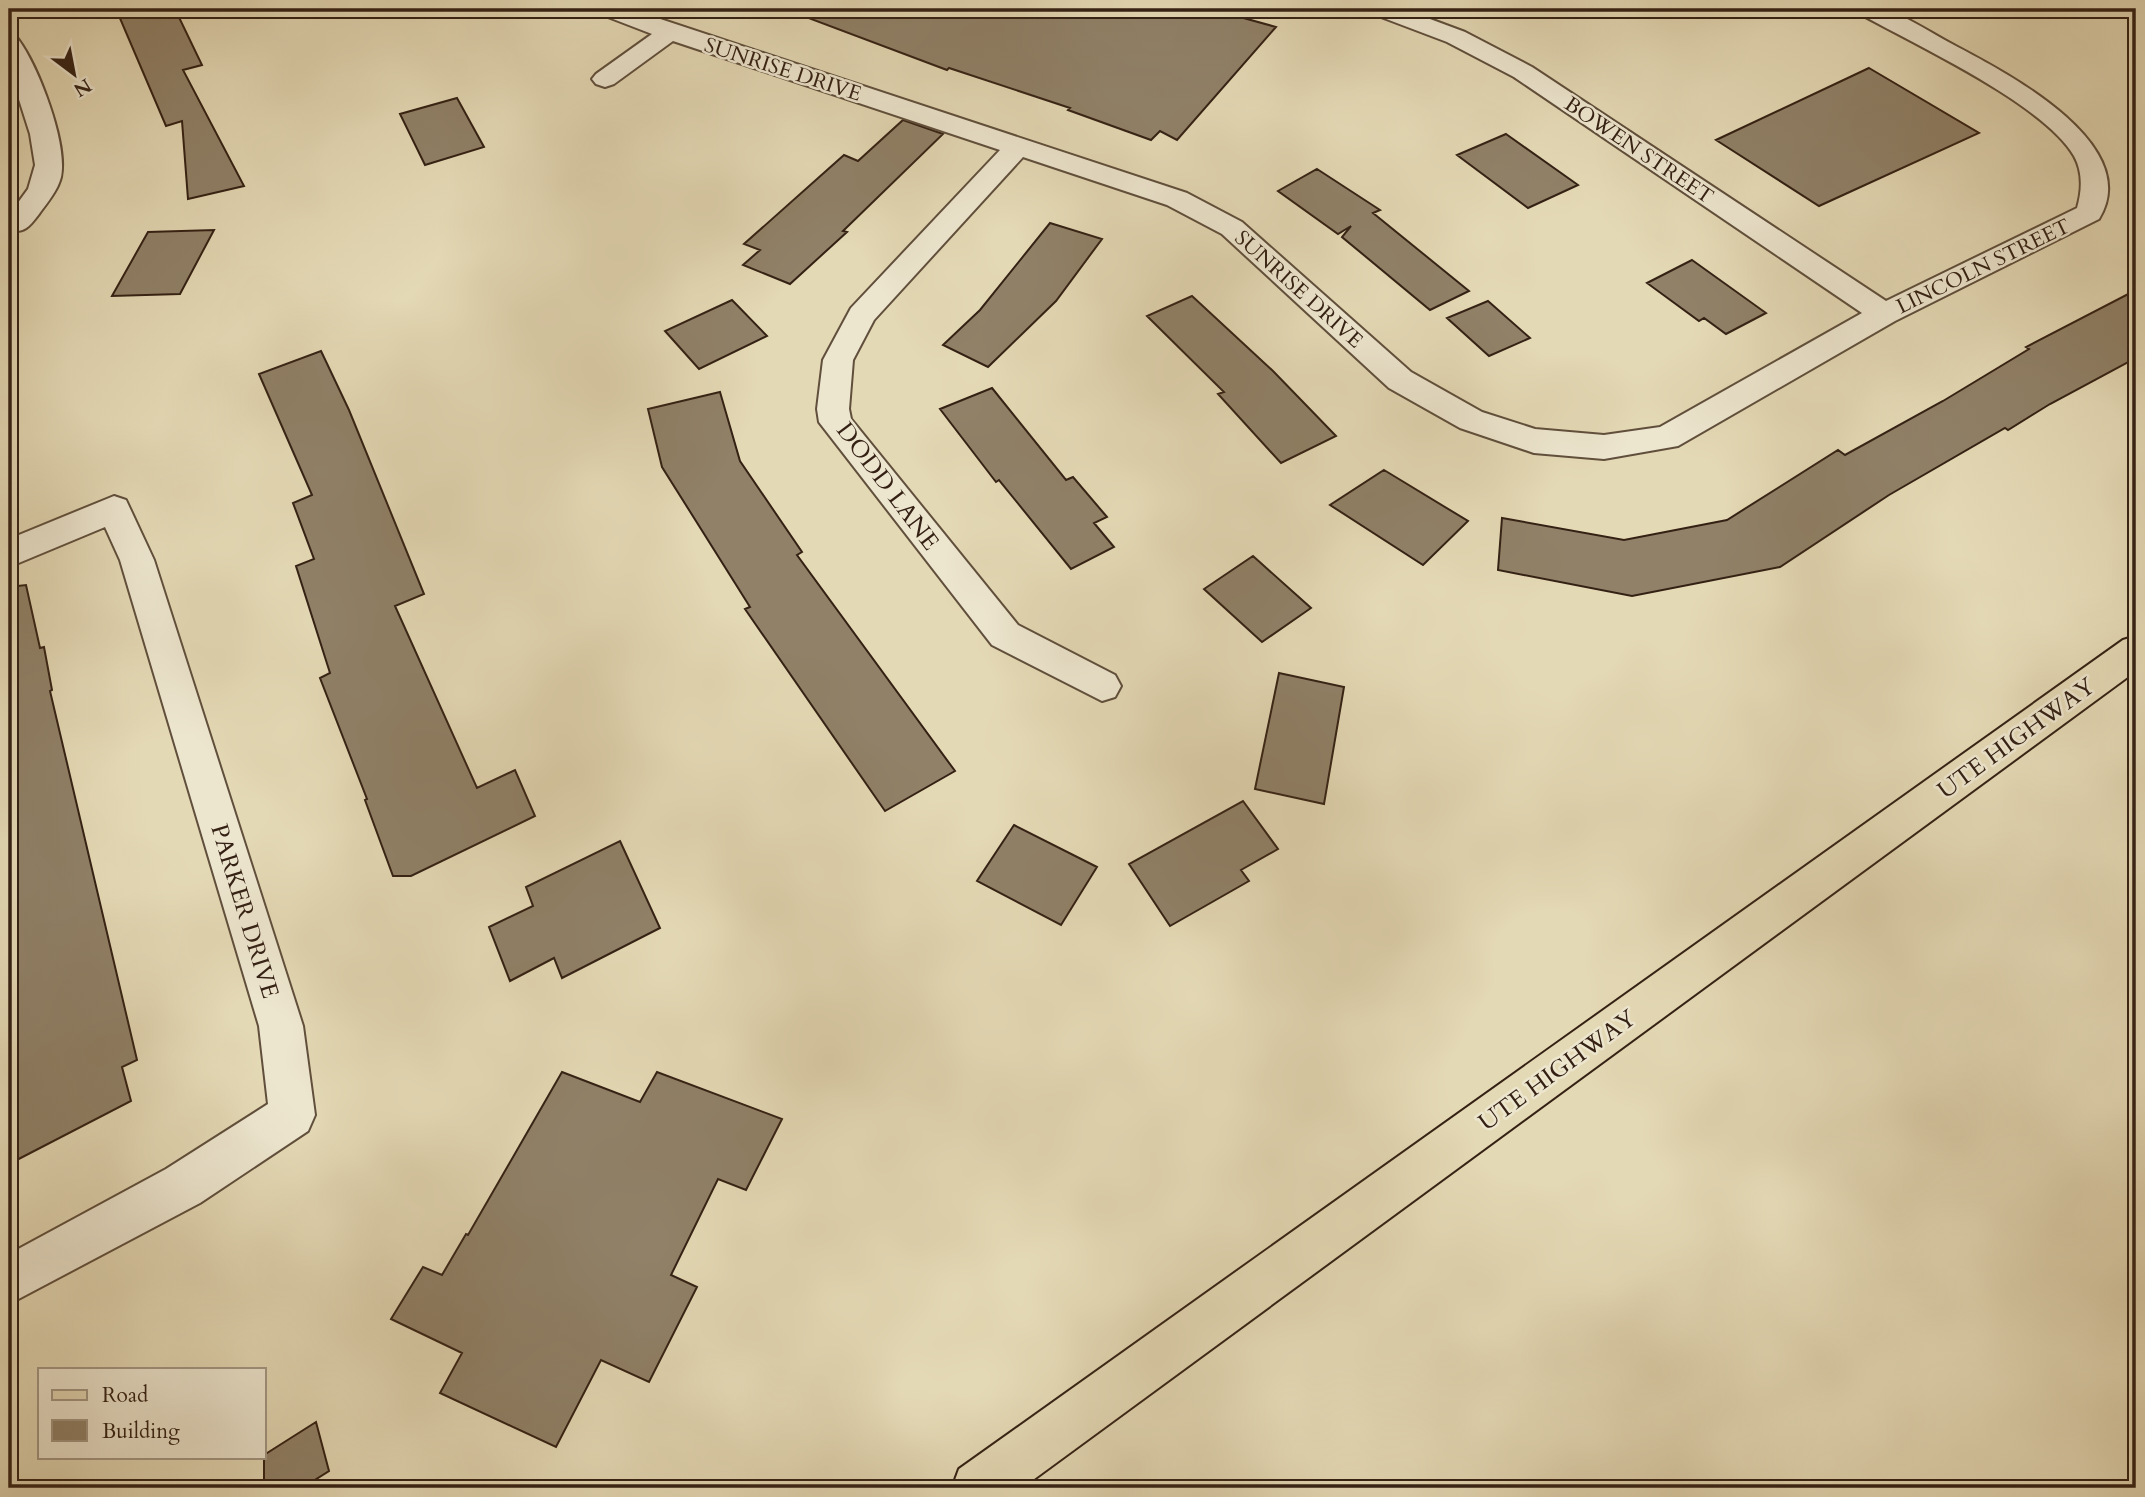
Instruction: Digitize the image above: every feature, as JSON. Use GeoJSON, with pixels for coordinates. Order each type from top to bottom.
{"type":"FeatureCollection","features":[{"type":"Feature","properties":{"kind":"main road","name":"UTE HIGHWAY"},"geometry":{"type":"LineString","coordinates":[[978,1488],[2136,651]]}},
{"type":"Feature","properties":{"kind":"street","name":"SUNRISE DRIVE"},"geometry":{"type":"LineString","coordinates":[[608,9],[670,32],[1177,199],[1232,228],[1400,380],[1471,420],[1534,441],[1604,447],[1667,438],[1884,314]]}},
{"type":"Feature","properties":{"kind":"street","name":"BOWEN STREET"},"geometry":{"type":"LineString","coordinates":[[1381,9],[1456,37],[1522,72],[1884,314]]}},
{"type":"Feature","properties":{"kind":"street","name":"LINCOLN STREET"},"geometry":{"type":"LineString","coordinates":[[1868,9],[2029,99],[2060,122],[2088,156],[2097,190],[2089,214],[1884,314]]}},
{"type":"Feature","properties":{"kind":"street"},"geometry":{"type":"LineString","coordinates":[[605,79],[670,32]]}},
{"type":"Feature","properties":{"kind":"street"},"geometry":{"type":"LineString","coordinates":[[9,44],[17,55],[50,157],[47,177],[36,200],[17,223]]}},
{"type":"Feature","properties":{"kind":"street","name":"DODD LANE"},"geometry":{"type":"LineString","coordinates":[[1018,145],[862,315],[838,360],[833,409],[835,422],[1005,635],[1102,686]]}},
{"type":"Feature","properties":{"kind":"street","name":"PARKER DRIVE"},"geometry":{"type":"LineString","coordinates":[[9,554],[114,509],[137,561],[281,1026],[292,1115],[183,1186],[9,1280]]}},
{"type":"Feature","properties":{"kind":"building"},"geometry":{"type":"Polygon","coordinates":[[[116,9],[175,9],[202,65],[183,70],[244,186],[188,199],[182,121],[166,126],[116,9]]]}},
{"type":"Feature","properties":{"kind":"building"},"geometry":{"type":"Polygon","coordinates":[[[796,9],[1211,9],[1276,27],[1177,140],[1160,131],[1151,140],[1068,110],[1070,108],[949,68],[947,70],[795,13],[796,9]]]}},
{"type":"Feature","properties":{"kind":"building"},"geometry":{"type":"Polygon","coordinates":[[[1869,68],[1979,133],[1819,206],[1716,140],[1869,68]]]}},
{"type":"Feature","properties":{"kind":"building"},"geometry":{"type":"Polygon","coordinates":[[[457,98],[484,147],[425,165],[400,114],[457,98]]]}},
{"type":"Feature","properties":{"kind":"building"},"geometry":{"type":"Polygon","coordinates":[[[903,120],[943,134],[843,231],[847,232],[790,284],[743,265],[760,250],[744,244],[844,155],[858,161],[903,120]]]}},
{"type":"Feature","properties":{"kind":"building"},"geometry":{"type":"Polygon","coordinates":[[[1506,134],[1578,185],[1528,208],[1457,155],[1506,134]]]}},
{"type":"Feature","properties":{"kind":"building"},"geometry":{"type":"Polygon","coordinates":[[[1317,169],[1380,210],[1373,213],[1469,291],[1430,310],[1342,237],[1351,226],[1338,234],[1278,191],[1317,169]]]}},
{"type":"Feature","properties":{"kind":"building"},"geometry":{"type":"Polygon","coordinates":[[[1050,223],[1102,239],[1056,301],[988,367],[943,345],[980,310],[1050,223]]]}},
{"type":"Feature","properties":{"kind":"building"},"geometry":{"type":"Polygon","coordinates":[[[214,230],[180,294],[112,296],[148,232],[214,230]]]}},
{"type":"Feature","properties":{"kind":"building"},"geometry":{"type":"Polygon","coordinates":[[[1692,260],[1766,313],[1726,334],[1704,318],[1699,321],[1647,283],[1692,260]]]}},
{"type":"Feature","properties":{"kind":"building"},"geometry":{"type":"Polygon","coordinates":[[[2136,290],[2136,358],[2008,430],[2005,428],[1889,495],[1780,567],[1632,596],[1498,570],[1502,518],[1624,540],[1727,520],[1838,450],[1845,455],[1943,401],[2029,349],[2026,347],[2136,290]]]}},
{"type":"Feature","properties":{"kind":"building"},"geometry":{"type":"Polygon","coordinates":[[[1192,296],[1273,371],[1336,436],[1281,463],[1218,394],[1224,392],[1147,316],[1192,296]]]}},
{"type":"Feature","properties":{"kind":"building"},"geometry":{"type":"Polygon","coordinates":[[[732,300],[767,336],[699,369],[665,331],[732,300]]]}},
{"type":"Feature","properties":{"kind":"building"},"geometry":{"type":"Polygon","coordinates":[[[1488,301],[1530,338],[1489,356],[1447,318],[1488,301]]]}},
{"type":"Feature","properties":{"kind":"building"},"geometry":{"type":"Polygon","coordinates":[[[321,351],[349,410],[424,594],[395,606],[477,788],[515,770],[535,816],[411,876],[393,876],[365,800],[367,799],[320,678],[330,673],[296,566],[314,559],[293,503],[312,495],[259,374],[321,351]]]}},
{"type":"Feature","properties":{"kind":"building"},"geometry":{"type":"Polygon","coordinates":[[[992,388],[1066,480],[1073,477],[1107,517],[1094,523],[1114,547],[1071,569],[999,480],[996,482],[940,409],[992,388]]]}},
{"type":"Feature","properties":{"kind":"building"},"geometry":{"type":"Polygon","coordinates":[[[720,392],[740,461],[802,552],[797,555],[955,771],[885,811],[745,609],[750,607],[662,467],[648,409],[720,392]]]}},
{"type":"Feature","properties":{"kind":"building"},"geometry":{"type":"Polygon","coordinates":[[[1384,470],[1468,521],[1423,565],[1330,505],[1384,470]]]}},
{"type":"Feature","properties":{"kind":"building"},"geometry":{"type":"Polygon","coordinates":[[[1253,556],[1311,608],[1262,642],[1204,589],[1253,556]]]}},
{"type":"Feature","properties":{"kind":"building"},"geometry":{"type":"Polygon","coordinates":[[[26,585],[40,648],[44,647],[52,690],[50,691],[137,1060],[122,1067],[131,1101],[9,1164],[9,587],[26,585]]]}},
{"type":"Feature","properties":{"kind":"building"},"geometry":{"type":"Polygon","coordinates":[[[1279,673],[1344,687],[1324,804],[1255,789],[1279,673]]]}},
{"type":"Feature","properties":{"kind":"building"},"geometry":{"type":"Polygon","coordinates":[[[1243,801],[1278,849],[1241,870],[1249,881],[1170,926],[1129,864],[1243,801]]]}},
{"type":"Feature","properties":{"kind":"building"},"geometry":{"type":"Polygon","coordinates":[[[1014,825],[1097,867],[1061,925],[977,881],[1014,825]]]}},
{"type":"Feature","properties":{"kind":"building"},"geometry":{"type":"Polygon","coordinates":[[[620,841],[660,928],[562,978],[554,958],[510,981],[489,927],[533,906],[526,887],[620,841]]]}},
{"type":"Feature","properties":{"kind":"building"},"geometry":{"type":"Polygon","coordinates":[[[562,1072],[640,1102],[657,1072],[782,1119],[746,1190],[718,1179],[671,1275],[697,1287],[649,1382],[601,1360],[556,1447],[440,1393],[462,1353],[391,1319],[423,1267],[442,1275],[562,1072]]]}},
{"type":"Feature","properties":{"kind":"building"},"geometry":{"type":"Polygon","coordinates":[[[316,1422],[329,1471],[302,1488],[264,1488],[266,1454],[316,1422]]]}}]}
